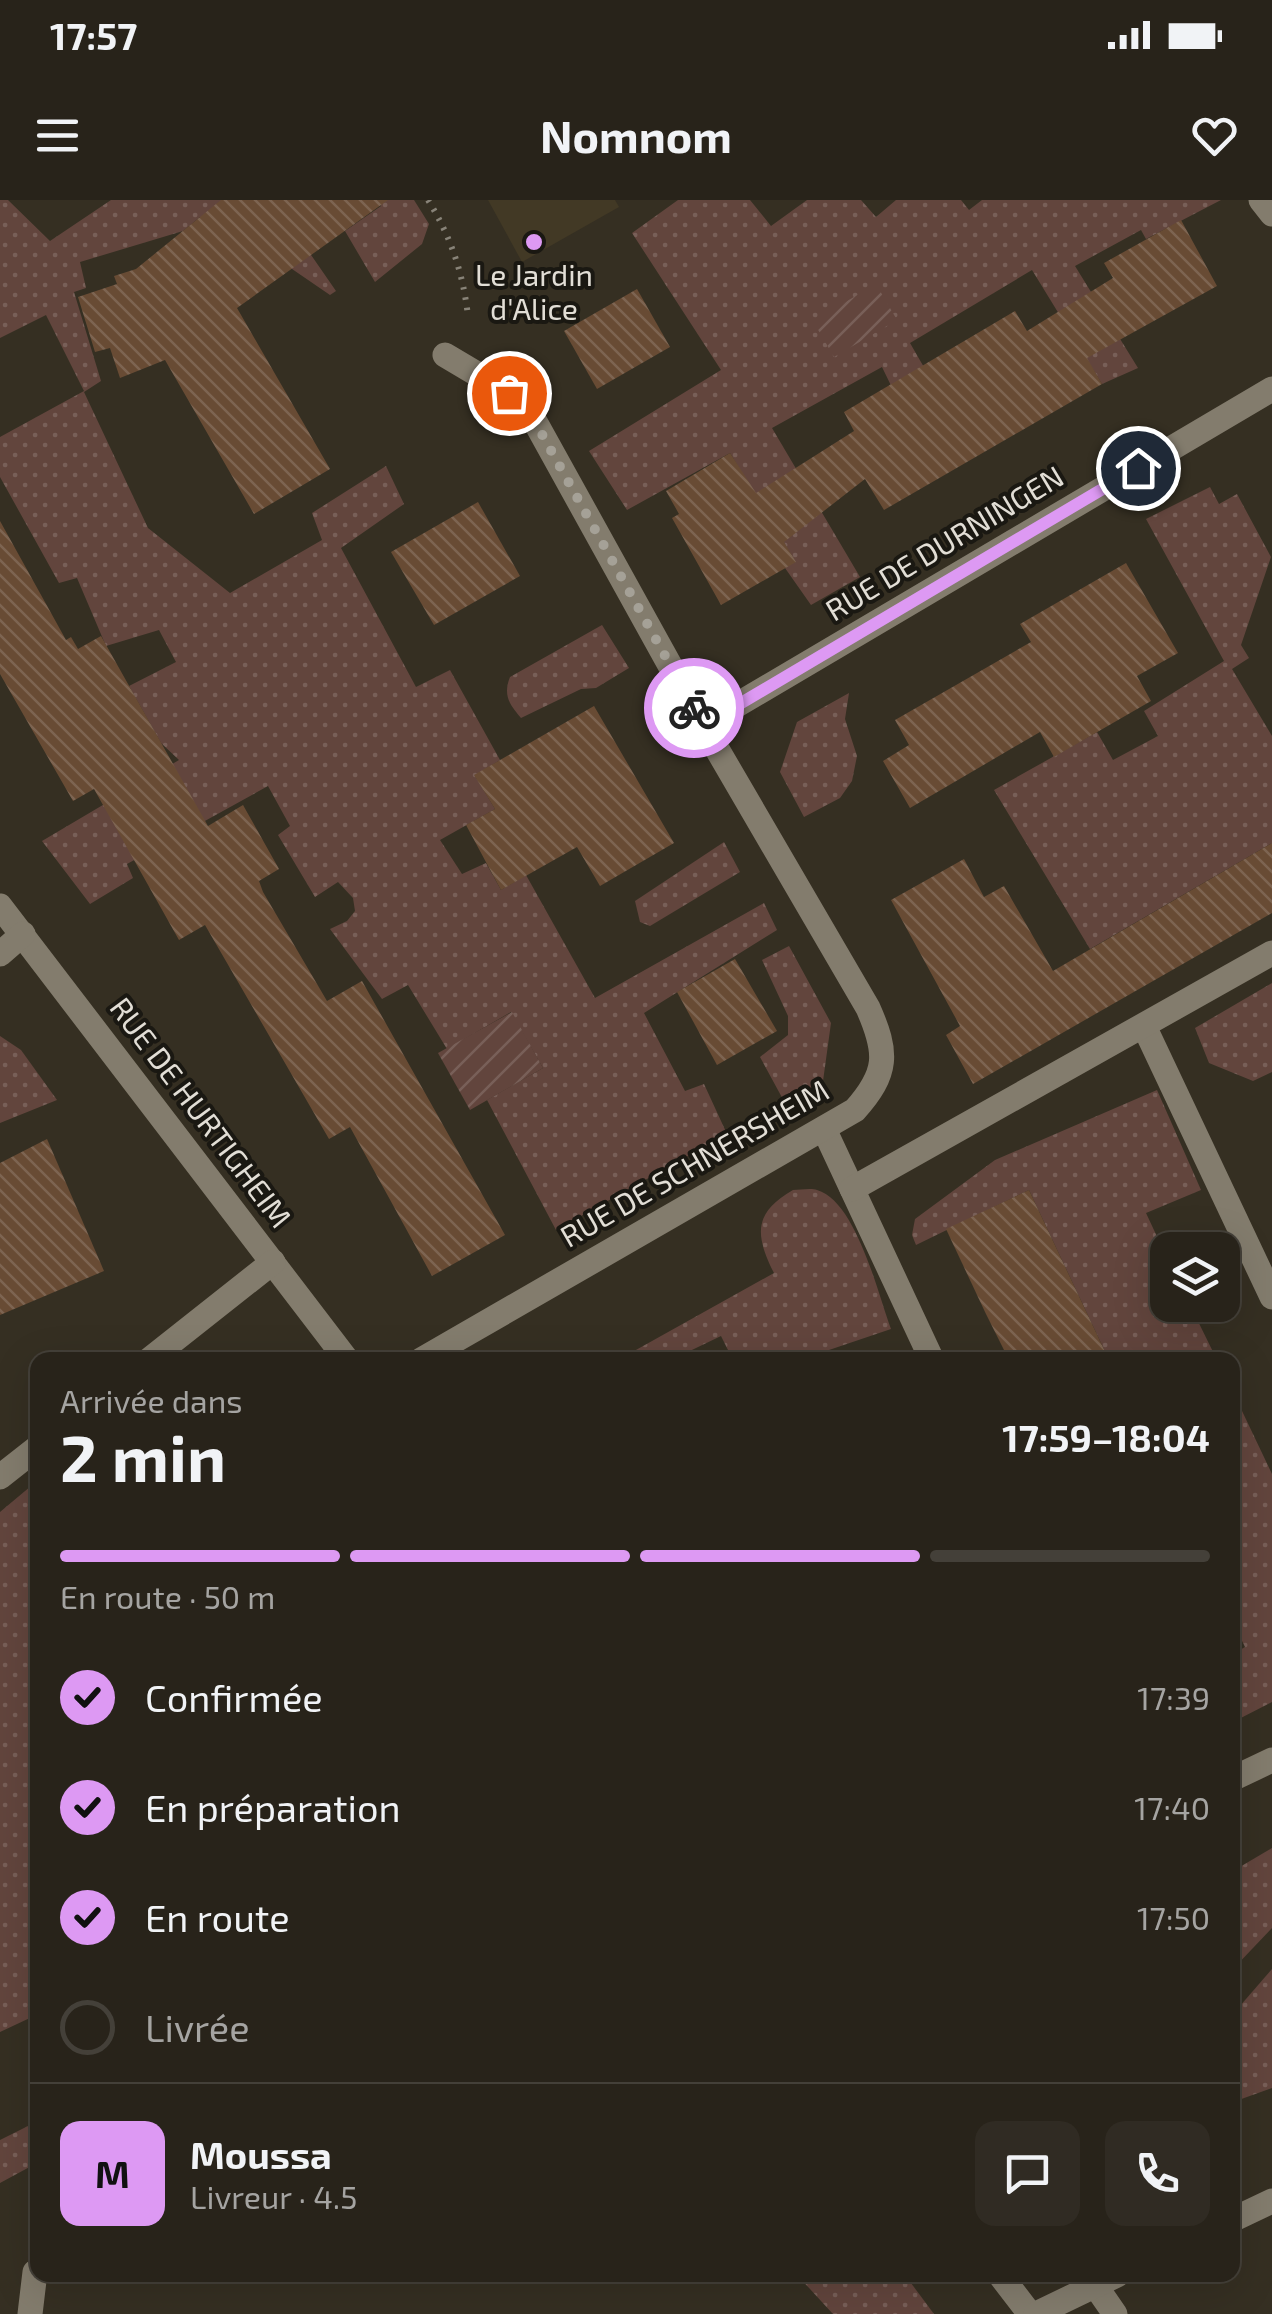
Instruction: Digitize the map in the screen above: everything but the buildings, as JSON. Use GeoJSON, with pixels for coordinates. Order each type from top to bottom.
{"type":"FeatureCollection","features":[{"type":"Feature","properties":{"kind":"street"},"geometry":{"type":"LineString","coordinates":[[1261,200],[1272,214]]}},
{"type":"Feature","properties":{"kind":"street","name":"RUE DE SCHNERSHEIM"},"geometry":{"type":"LineString","coordinates":[[434,1352],[855,1110],[874,1088],[882,1066],[880,1036],[868,1008],[533,418],[497,384],[445,354]]}},
{"type":"Feature","properties":{"kind":"street","name":"RUE DE DURNINGEN"},"geometry":{"type":"LineString","coordinates":[[704,725],[1272,389]]}},
{"type":"Feature","properties":{"kind":"street","name":"RUE DE HURTIGHEIM"},"geometry":{"type":"LineString","coordinates":[[0,906],[341,1352]]}},
{"type":"Feature","properties":{"kind":"street"},"geometry":{"type":"LineString","coordinates":[[0,954],[24,934]]}},
{"type":"Feature","properties":{"kind":"street"},"geometry":{"type":"LineString","coordinates":[[852,1189],[1272,953]]}},
{"type":"Feature","properties":{"kind":"street"},"geometry":{"type":"LineString","coordinates":[[1144,1026],[1272,1297]]}},
{"type":"Feature","properties":{"kind":"street"},"geometry":{"type":"LineString","coordinates":[[824,1128],[928,1352]]}},
{"type":"Feature","properties":{"kind":"street"},"geometry":{"type":"LineString","coordinates":[[159,1352],[273,1262]]}},
{"type":"Feature","properties":{"kind":"street"},"geometry":{"type":"LineString","coordinates":[[0,1476],[30,1453]]}},
{"type":"Feature","properties":{"kind":"street"},"geometry":{"type":"LineString","coordinates":[[1240,1775],[1272,1760]]}},
{"type":"Feature","properties":{"kind":"street"},"geometry":{"type":"LineString","coordinates":[[1240,2216],[1272,2201]]}},
{"type":"Feature","properties":{"kind":"street"},"geometry":{"type":"LineString","coordinates":[[30,2314],[33,2282]]}},
{"type":"Feature","properties":{"kind":"street"},"geometry":{"type":"LineString","coordinates":[[1006,2282],[1033,2314],[1093,2282]]}},
{"type":"Feature","properties":{"kind":"street"},"geometry":{"type":"LineString","coordinates":[[1102,2282],[1115,2314]]}},
{"type":"Feature","properties":{"kind":"path"},"geometry":{"type":"LineString","coordinates":[[428,200],[444,226],[464,278],[469,318],[445,354]]}},
{"type":"Feature","properties":{"kind":"shaded area"},"geometry":{"type":"Polygon","coordinates":[[[0,200],[8,200],[50,241],[111,200],[273,200],[336,291],[330,295],[276,258],[200,217],[183,231],[80,262],[86,288],[74,292],[101,381],[84,392],[148,528],[230,593],[322,540],[312,513],[386,466],[404,504],[341,548],[416,687],[450,670],[500,760],[475,776],[495,809],[440,840],[462,874],[486,863],[501,890],[526,875],[595,998],[764,903],[777,930],[644,1013],[685,1091],[704,1084],[727,1134],[556,1230],[487,1100],[543,1068],[511,1012],[447,1049],[408,985],[382,999],[330,929],[347,921],[355,911],[353,898],[338,882],[315,897],[278,835],[290,826],[268,786],[127,864],[133,878],[90,904],[42,841],[179,760],[161,743],[129,686],[176,662],[159,630],[106,646],[77,578],[59,583],[0,477],[0,437],[84,391],[46,315],[0,338],[0,200]]]}},
{"type":"Feature","properties":{"kind":"shaded area"},"geometry":{"type":"Polygon","coordinates":[[[378,200],[414,200],[429,224],[422,244],[375,282],[345,231],[381,206],[378,200]]]}},
{"type":"Feature","properties":{"kind":"shaded area","name":"Le Jardin d'Alice"},"geometry":{"type":"Polygon","coordinates":[[[488,200],[615,200],[619,207],[522,262],[488,200]]]}},
{"type":"Feature","properties":{"kind":"shaded area"},"geometry":{"type":"Polygon","coordinates":[[[678,200],[750,200],[771,226],[807,200],[861,200],[876,217],[896,200],[961,200],[969,210],[982,200],[1221,200],[1146,239],[1141,230],[1075,266],[1138,368],[1102,384],[1032,270],[910,343],[975,456],[900,404],[882,367],[772,428],[860,577],[811,605],[785,568],[795,561],[730,453],[627,510],[589,451],[721,370],[632,233],[678,200]]]}},
{"type":"Feature","properties":{"kind":"shaded area"},"geometry":{"type":"Polygon","coordinates":[[[876,284],[897,320],[834,357],[813,321],[876,284]]]}},
{"type":"Feature","properties":{"kind":"shaded area"},"geometry":{"type":"Polygon","coordinates":[[[1210,487],[1219,504],[1237,494],[1271,557],[1241,645],[1249,658],[1232,669],[1272,736],[1272,843],[1090,949],[994,790],[1097,732],[1113,760],[1158,736],[1144,711],[1224,661],[1146,519],[1210,487]]]}},
{"type":"Feature","properties":{"kind":"shaded area"},"geometry":{"type":"Polygon","coordinates":[[[602,625],[629,668],[596,688],[581,689],[521,718],[508,699],[510,677],[602,625]]]}},
{"type":"Feature","properties":{"kind":"shaded area"},"geometry":{"type":"Polygon","coordinates":[[[849,693],[845,719],[857,756],[852,781],[840,798],[804,817],[780,772],[797,722],[849,693]]]}},
{"type":"Feature","properties":{"kind":"shaded area"},"geometry":{"type":"Polygon","coordinates":[[[724,842],[740,872],[650,926],[640,922],[635,901],[724,842]]]}},
{"type":"Feature","properties":{"kind":"shaded area"},"geometry":{"type":"Polygon","coordinates":[[[789,946],[831,1023],[823,1081],[785,1103],[760,1057],[788,1035],[788,1016],[762,960],[789,946]]]}},
{"type":"Feature","properties":{"kind":"shaded area"},"geometry":{"type":"Polygon","coordinates":[[[1272,983],[1272,1072],[1253,1081],[1209,1063],[1195,1028],[1272,983]]]}},
{"type":"Feature","properties":{"kind":"shaded area"},"geometry":{"type":"Polygon","coordinates":[[[512,1012],[543,1068],[470,1110],[438,1053],[512,1012]]]}},
{"type":"Feature","properties":{"kind":"shaded area"},"geometry":{"type":"Polygon","coordinates":[[[0,1036],[21,1050],[57,1100],[0,1123],[0,1036]]]}},
{"type":"Feature","properties":{"kind":"shaded area"},"geometry":{"type":"Polygon","coordinates":[[[1157,1090],[1201,1190],[1146,1213],[1155,1232],[1150,1232],[1150,1322],[1198,1322],[1213,1352],[1105,1352],[1029,1190],[916,1245],[912,1235],[915,1219],[995,1160],[1157,1090]]]}},
{"type":"Feature","properties":{"kind":"shaded area"},"geometry":{"type":"Polygon","coordinates":[[[793,1190],[817,1190],[843,1211],[864,1250],[891,1329],[830,1352],[729,1352],[721,1336],[688,1352],[632,1352],[774,1273],[763,1247],[761,1226],[770,1207],[793,1190]]]}},
{"type":"Feature","properties":{"kind":"shaded area"},"geometry":{"type":"Polygon","coordinates":[[[1240,1407],[1272,1474],[1272,1702],[1240,1718],[1240,1650],[1245,1647],[1240,1637],[1240,1407]]]}},
{"type":"Feature","properties":{"kind":"shaded area"},"geometry":{"type":"Polygon","coordinates":[[[30,1487],[30,2018],[0,2032],[0,1512],[30,1487]]]}},
{"type":"Feature","properties":{"kind":"shaded area"},"geometry":{"type":"Polygon","coordinates":[[[1272,1848],[1272,1928],[1240,1962],[1240,1867],[1272,1848]]]}},
{"type":"Feature","properties":{"kind":"shaded area"},"geometry":{"type":"Polygon","coordinates":[[[1272,1969],[1272,2088],[1240,2099],[1240,2006],[1272,1969]]]}},
{"type":"Feature","properties":{"kind":"shaded area"},"geometry":{"type":"Polygon","coordinates":[[[30,2125],[30,2167],[0,2183],[0,2140],[30,2125]]]}},
{"type":"Feature","properties":{"kind":"shaded area"},"geometry":{"type":"Polygon","coordinates":[[[804,2282],[910,2282],[934,2314],[833,2314],[804,2282]]]}},
{"type":"Feature","properties":{"kind":"way so far"},"geometry":{"type":"LineString","coordinates":[[509,393],[533,418],[694,708]]}},
{"type":"Feature","properties":{"kind":"place","name":"Le Jardin d'Alice"},"geometry":{"type":"Point","coordinates":[534,242]}},
{"type":"Feature","properties":{"kind":"route"},"geometry":{"type":"LineString","coordinates":[[694,708],[704,725],[1138,468]]}}]}
